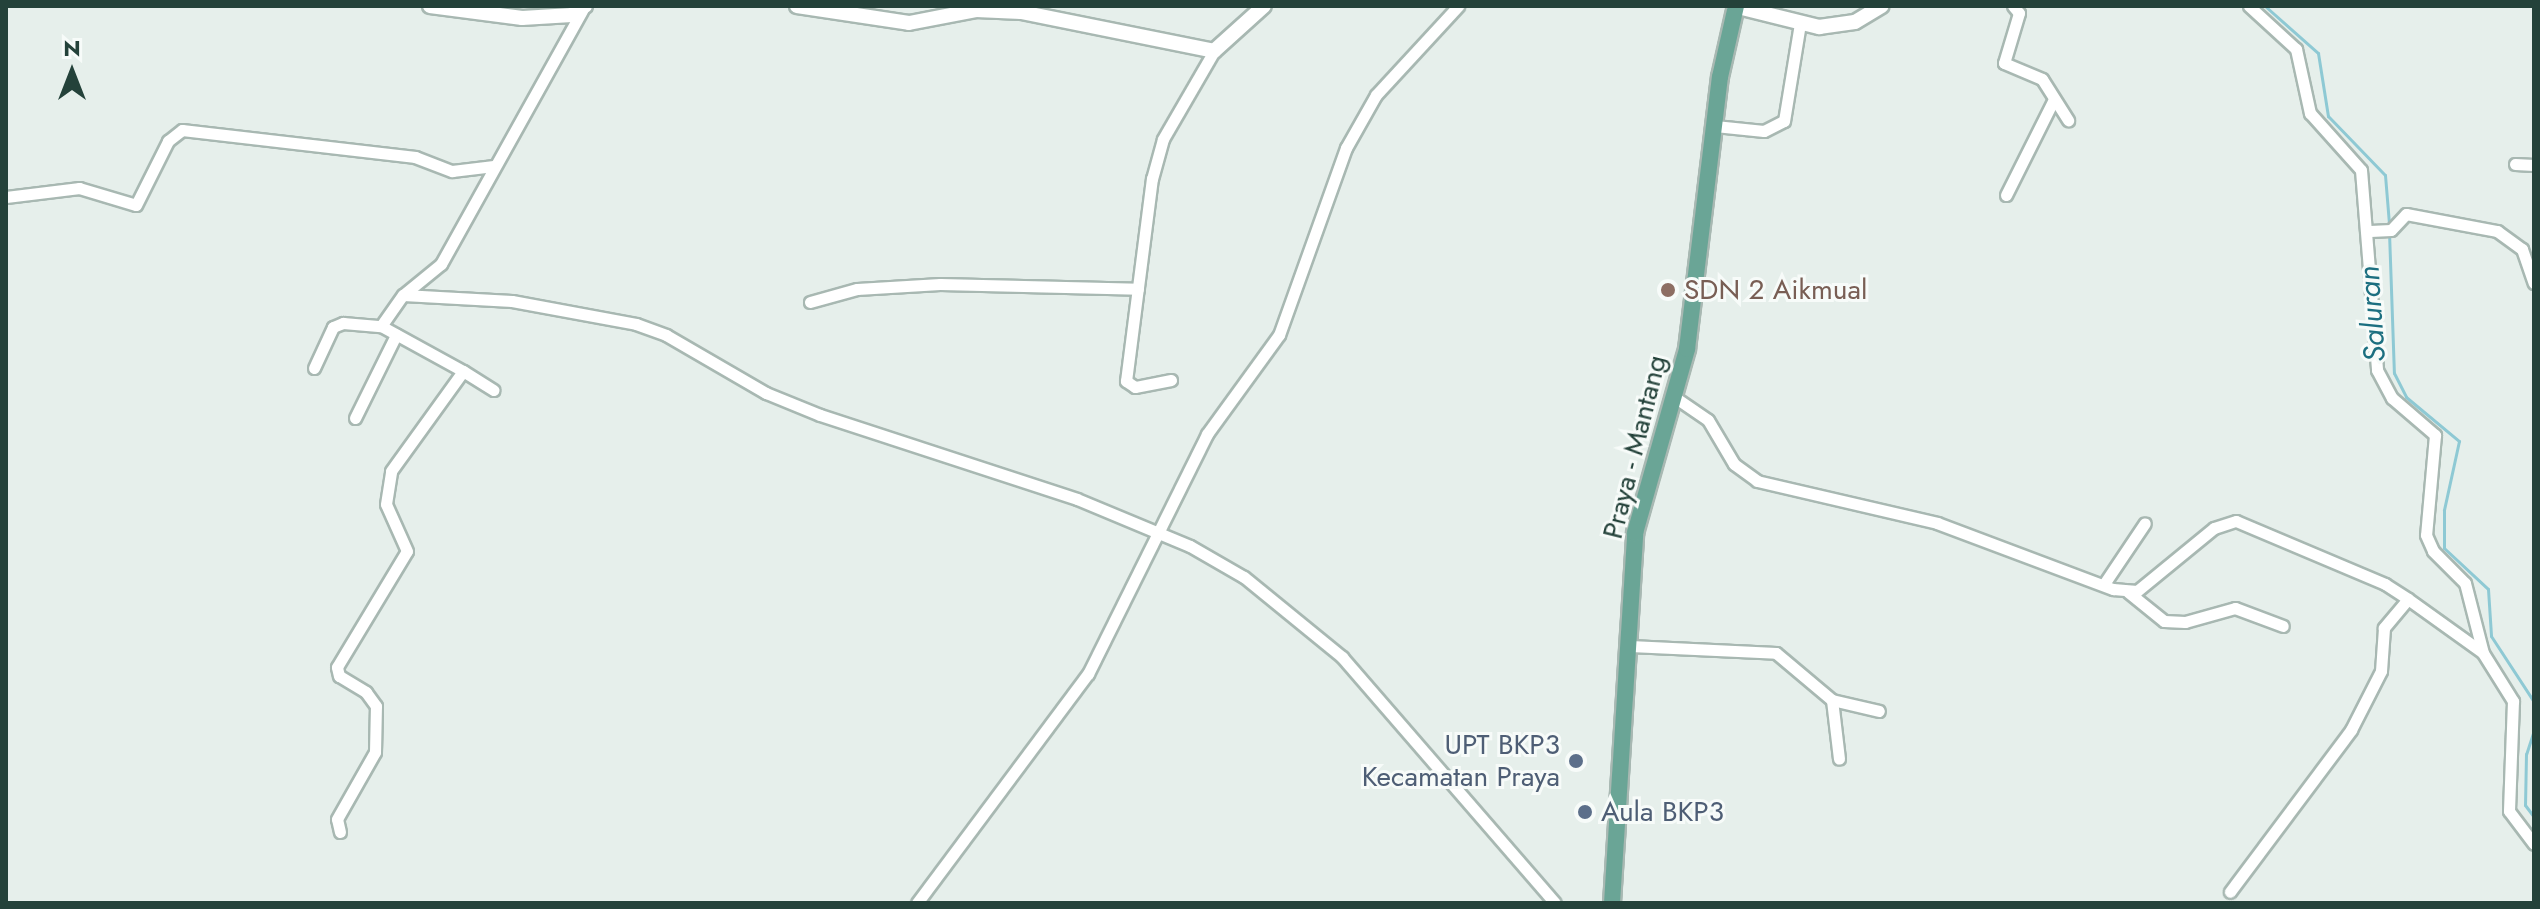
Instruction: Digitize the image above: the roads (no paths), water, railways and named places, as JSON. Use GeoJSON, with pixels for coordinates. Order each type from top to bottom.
{"type":"FeatureCollection","features":[{"type":"Feature","properties":{"kind":"main road","name":"Praya - Mantang"},"geometry":{"type":"LineString","coordinates":[[1612,903],[1635,533],[1691,318],[1715,126],[1735,6]]}},
{"type":"Feature","properties":{"kind":"street"},"geometry":{"type":"LineString","coordinates":[[430,6],[522,18],[584,8]]}},
{"type":"Feature","properties":{"kind":"street"},"geometry":{"type":"LineString","coordinates":[[797,6],[909,23],[976,10],[1021,12],[1214,51]]}},
{"type":"Feature","properties":{"kind":"street"},"geometry":{"type":"LineString","coordinates":[[1171,380],[1135,387],[1126,381],[1157,156],[1188,90],[1214,51],[1264,6]]}},
{"type":"Feature","properties":{"kind":"street"},"geometry":{"type":"LineString","coordinates":[[917,903],[1088,674],[1207,434],[1279,335],[1346,148],[1376,95],[1458,6]]}},
{"type":"Feature","properties":{"kind":"street"},"geometry":{"type":"LineString","coordinates":[[1735,6],[1800,23],[1840,25],[1882,6]]}},
{"type":"Feature","properties":{"kind":"street"},"geometry":{"type":"LineString","coordinates":[[2013,6],[2019,13],[2004,63],[2042,79],[2053,101],[2068,120]]}},
{"type":"Feature","properties":{"kind":"street"},"geometry":{"type":"LineString","coordinates":[[2249,6],[2296,49],[2310,113],[2361,170],[2380,230],[2377,370],[2392,398],[2435,435],[2426,535],[2433,551],[2465,583],[2483,653],[2513,701],[2509,811],[2534,844]]}},
{"type":"Feature","properties":{"kind":"street"},"geometry":{"type":"LineString","coordinates":[[381,326],[403,295],[441,264],[469,221],[494,166],[584,8]]}},
{"type":"Feature","properties":{"kind":"street"},"geometry":{"type":"LineString","coordinates":[[1715,126],[1764,131],[1784,121],[1800,23]]}},
{"type":"Feature","properties":{"kind":"street"},"geometry":{"type":"LineString","coordinates":[[2006,195],[2053,101]]}},
{"type":"Feature","properties":{"kind":"street"},"geometry":{"type":"LineString","coordinates":[[6,197],[79,188],[136,205],[168,141],[182,130],[415,157],[452,171],[494,166]]}},
{"type":"Feature","properties":{"kind":"street"},"geometry":{"type":"LineString","coordinates":[[2515,164],[2534,165]]}},
{"type":"Feature","properties":{"kind":"street"},"geometry":{"type":"LineString","coordinates":[[2380,230],[2406,214],[2497,231],[2522,249],[2534,283]]}},
{"type":"Feature","properties":{"kind":"street"},"geometry":{"type":"LineString","coordinates":[[810,302],[857,289],[940,284],[1138,289]]}},
{"type":"Feature","properties":{"kind":"street"},"geometry":{"type":"LineString","coordinates":[[403,295],[512,301],[636,324],[666,335],[766,393],[820,415],[1158,530],[1244,577],[1342,657],[1555,903]]}},
{"type":"Feature","properties":{"kind":"street"},"geometry":{"type":"LineString","coordinates":[[314,368],[337,324],[381,326],[494,390]]}},
{"type":"Feature","properties":{"kind":"street"},"geometry":{"type":"LineString","coordinates":[[355,418],[396,335]]}},
{"type":"Feature","properties":{"kind":"street"},"geometry":{"type":"LineString","coordinates":[[340,832],[337,819],[375,752],[376,706],[366,692],[339,676],[337,667],[407,551],[386,504],[391,471],[463,371]]}},
{"type":"Feature","properties":{"kind":"street"},"geometry":{"type":"LineString","coordinates":[[1673,396],[1708,420],[1734,464],[1757,481],[1937,523],[2128,592],[2164,621],[2185,622],[2235,608],[2283,626]]}},
{"type":"Feature","properties":{"kind":"street"},"geometry":{"type":"LineString","coordinates":[[2128,592],[2137,591],[2214,528],[2236,521],[2408,599],[2483,653]]}},
{"type":"Feature","properties":{"kind":"street"},"geometry":{"type":"LineString","coordinates":[[2104,584],[2145,523]]}},
{"type":"Feature","properties":{"kind":"street"},"geometry":{"type":"LineString","coordinates":[[2230,892],[2351,730],[2381,671],[2384,628],[2408,599]]}},
{"type":"Feature","properties":{"kind":"street"},"geometry":{"type":"LineString","coordinates":[[1630,646],[1772,651],[1832,700],[1879,711]]}},
{"type":"Feature","properties":{"kind":"street"},"geometry":{"type":"LineString","coordinates":[[1832,700],[1839,759]]}},
{"type":"Feature","properties":{"kind":"waterway","name":"Saluran"},"geometry":{"type":"LineString","coordinates":[[2265,6],[2318,53],[2328,116],[2385,175],[2389,224]]}},
{"type":"Feature","properties":{"kind":"waterway","name":"Saluran"},"geometry":{"type":"LineString","coordinates":[[2389,232],[2394,373],[2406,397],[2459,441],[2444,510],[2444,548],[2488,589],[2491,636],[2534,702]]}},
{"type":"Feature","properties":{"kind":"waterway","name":"Saluran"},"geometry":{"type":"LineString","coordinates":[[2534,730],[2526,754],[2525,805],[2534,817]]}},
{"type":"Feature","properties":{"kind":"place","name":"SDN 2 Aikmual"},"geometry":{"type":"Point","coordinates":[1668,290]}},
{"type":"Feature","properties":{"kind":"place","name":"UPT BKP3 Kecamatan Praya"},"geometry":{"type":"Point","coordinates":[1576,761]}},
{"type":"Feature","properties":{"kind":"place","name":"Aula BKP3"},"geometry":{"type":"Point","coordinates":[1585,812]}}]}
